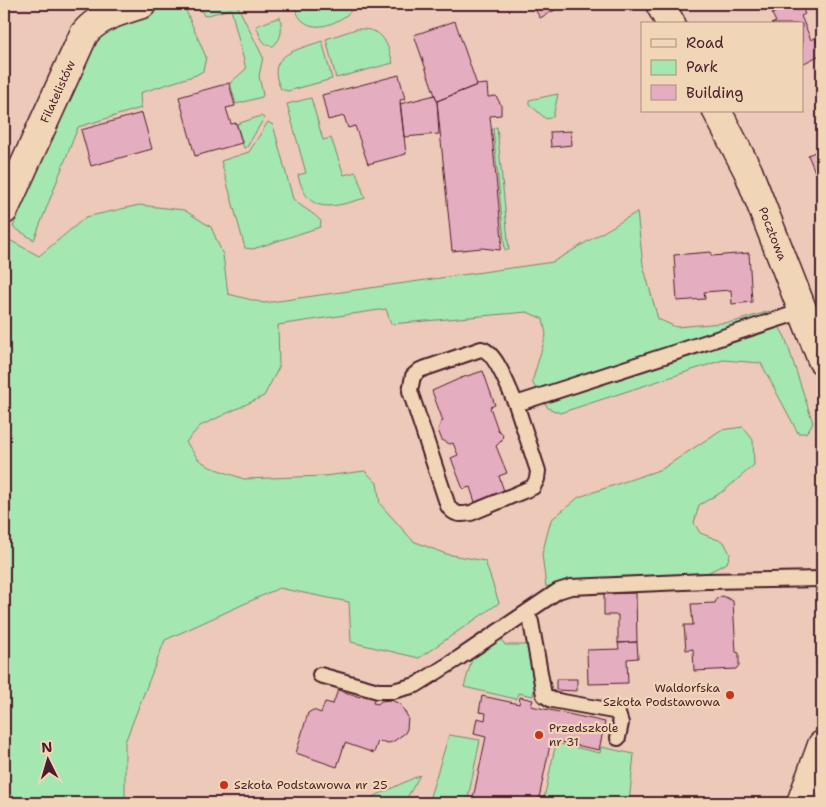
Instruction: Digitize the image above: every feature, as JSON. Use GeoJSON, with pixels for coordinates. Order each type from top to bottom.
{"type":"FeatureCollection","features":[{"type":"Feature","properties":{"kind":"street","name":"Filatelistów"},"geometry":{"type":"LineString","coordinates":[[4,210],[88,28],[104,18],[142,4]]}},
{"type":"Feature","properties":{"kind":"street","name":"Pocztowa"},"geometry":{"type":"LineString","coordinates":[[718,112],[748,171],[822,360]]}},
{"type":"Feature","properties":{"kind":"street"},"geometry":{"type":"LineString","coordinates":[[801,803],[822,745]]}},
{"type":"Feature","properties":{"kind":"lane"},"geometry":{"type":"LineString","coordinates":[[516,404],[803,311]]}},
{"type":"Feature","properties":{"kind":"lane"},"geometry":{"type":"LineString","coordinates":[[485,349],[492,355],[516,404],[538,471],[533,487],[471,513],[462,515],[452,512],[448,506],[410,392],[413,376],[420,370],[485,349]]}},
{"type":"Feature","properties":{"kind":"lane"},"geometry":{"type":"LineString","coordinates":[[320,675],[378,691],[393,691],[416,685],[558,591],[571,587],[822,578]]}},
{"type":"Feature","properties":{"kind":"lane"},"geometry":{"type":"LineString","coordinates":[[526,613],[531,622],[544,695],[552,700],[613,711],[618,714],[621,723],[618,738]]}},
{"type":"Feature","properties":{"kind":"green space"},"geometry":{"type":"Polygon","coordinates":[[[160,4],[183,4],[206,57],[203,71],[140,93],[141,108],[78,127],[34,240],[13,227],[87,40],[115,20],[160,4]]]}},
{"type":"Feature","properties":{"kind":"green space"},"geometry":{"type":"Polygon","coordinates":[[[199,4],[245,4],[238,7],[263,57],[259,76],[262,97],[236,104],[230,83],[246,69],[231,9],[204,16],[199,4]]]}},
{"type":"Feature","properties":{"kind":"green space"},"geometry":{"type":"Polygon","coordinates":[[[294,4],[357,4],[347,15],[333,23],[317,26],[303,21],[297,13],[294,4]]]}},
{"type":"Feature","properties":{"kind":"green space"},"geometry":{"type":"Polygon","coordinates":[[[280,17],[281,29],[279,40],[273,46],[269,46],[262,39],[256,26],[280,17]]]}},
{"type":"Feature","properties":{"kind":"green space"},"geometry":{"type":"Polygon","coordinates":[[[356,29],[365,29],[378,33],[388,48],[393,63],[336,78],[326,39],[356,29]]]}},
{"type":"Feature","properties":{"kind":"green space"},"geometry":{"type":"Polygon","coordinates":[[[322,41],[332,79],[288,91],[281,89],[276,68],[280,61],[294,51],[322,41]]]}},
{"type":"Feature","properties":{"kind":"green space"},"geometry":{"type":"Polygon","coordinates":[[[558,94],[553,117],[546,119],[529,104],[529,100],[558,94]]]}},
{"type":"Feature","properties":{"kind":"green space"},"geometry":{"type":"Polygon","coordinates":[[[311,98],[323,140],[331,138],[344,175],[356,172],[365,198],[332,206],[323,206],[308,198],[302,188],[298,175],[306,173],[287,104],[311,98]]]}},
{"type":"Feature","properties":{"kind":"green space"},"geometry":{"type":"Polygon","coordinates":[[[261,116],[264,118],[247,147],[244,148],[237,124],[261,116]]]}},
{"type":"Feature","properties":{"kind":"green space"},"geometry":{"type":"Polygon","coordinates":[[[268,122],[273,125],[293,199],[321,221],[320,227],[253,249],[245,248],[221,161],[249,152],[268,122]]]}},
{"type":"Feature","properties":{"kind":"green space"},"geometry":{"type":"Polygon","coordinates":[[[497,127],[509,250],[505,250],[493,128],[497,127]]]}},
{"type":"Feature","properties":{"kind":"green space"},"geometry":{"type":"Polygon","coordinates":[[[139,205],[184,210],[211,227],[223,255],[228,294],[264,303],[553,262],[637,212],[643,265],[658,319],[676,327],[733,322],[770,311],[785,337],[813,423],[806,433],[798,433],[761,363],[723,360],[560,413],[548,408],[532,382],[546,335],[543,319],[527,312],[391,324],[386,309],[278,325],[279,367],[264,396],[200,426],[186,442],[198,459],[210,467],[244,479],[324,476],[365,471],[377,483],[380,504],[413,541],[446,554],[485,561],[499,603],[419,658],[351,642],[349,602],[279,588],[165,640],[125,742],[125,798],[100,803],[4,803],[4,237],[39,256],[86,217],[139,205]]]}},
{"type":"Feature","properties":{"kind":"green space"},"geometry":{"type":"Polygon","coordinates":[[[743,427],[753,440],[754,465],[725,490],[699,505],[694,523],[700,533],[724,542],[730,554],[727,563],[707,573],[580,579],[546,587],[542,554],[551,520],[579,497],[662,469],[721,430],[743,427]]]}},
{"type":"Feature","properties":{"kind":"green space"},"geometry":{"type":"Polygon","coordinates":[[[501,638],[505,645],[530,645],[535,684],[533,696],[518,693],[516,699],[464,687],[472,659],[501,638]]]}},
{"type":"Feature","properties":{"kind":"green space"},"geometry":{"type":"Polygon","coordinates":[[[449,735],[480,740],[467,803],[428,803],[449,735]]]}},
{"type":"Feature","properties":{"kind":"green space"},"geometry":{"type":"Polygon","coordinates":[[[556,743],[600,753],[601,747],[634,754],[629,803],[543,803],[556,743]]]}},
{"type":"Feature","properties":{"kind":"green space"},"geometry":{"type":"Polygon","coordinates":[[[420,775],[404,803],[360,803],[420,775]]]}},
{"type":"Feature","properties":{"kind":"building"},"geometry":{"type":"Polygon","coordinates":[[[532,4],[566,4],[540,18],[532,4]]]}},
{"type":"Feature","properties":{"kind":"building"},"geometry":{"type":"Polygon","coordinates":[[[791,4],[800,4],[805,14],[801,16],[804,22],[776,22],[772,14],[791,4]]]}},
{"type":"Feature","properties":{"kind":"building"},"geometry":{"type":"Polygon","coordinates":[[[455,21],[477,85],[437,101],[414,35],[455,21]]]}},
{"type":"Feature","properties":{"kind":"building"},"geometry":{"type":"Polygon","coordinates":[[[804,23],[811,40],[815,38],[822,54],[804,63],[804,23]]]}},
{"type":"Feature","properties":{"kind":"building"},"geometry":{"type":"Polygon","coordinates":[[[399,75],[405,99],[400,100],[406,154],[368,164],[355,126],[348,128],[344,116],[328,120],[322,95],[399,75]]]}},
{"type":"Feature","properties":{"kind":"building"},"geometry":{"type":"Polygon","coordinates":[[[229,83],[235,106],[226,108],[231,124],[236,123],[242,143],[195,156],[179,97],[229,83]]]}},
{"type":"Feature","properties":{"kind":"building"},"geometry":{"type":"Polygon","coordinates":[[[487,84],[488,97],[496,96],[501,105],[501,115],[490,116],[502,239],[500,250],[482,248],[452,251],[437,101],[477,85],[487,84]]]}},
{"type":"Feature","properties":{"kind":"building"},"geometry":{"type":"Polygon","coordinates":[[[435,95],[439,134],[404,137],[400,104],[435,95]]]}},
{"type":"Feature","properties":{"kind":"building"},"geometry":{"type":"Polygon","coordinates":[[[142,113],[152,149],[91,166],[81,130],[142,113]]]}},
{"type":"Feature","properties":{"kind":"building"},"geometry":{"type":"Polygon","coordinates":[[[571,131],[572,145],[551,147],[550,132],[571,131]]]}},
{"type":"Feature","properties":{"kind":"building"},"geometry":{"type":"Polygon","coordinates":[[[822,149],[822,175],[820,170],[815,172],[808,155],[822,149]]]}},
{"type":"Feature","properties":{"kind":"building"},"geometry":{"type":"Polygon","coordinates":[[[711,252],[712,256],[749,253],[752,302],[732,304],[731,290],[704,292],[705,299],[677,301],[674,255],[711,252]]]}},
{"type":"Feature","properties":{"kind":"building"},"geometry":{"type":"Polygon","coordinates":[[[483,371],[495,405],[490,407],[498,430],[503,434],[502,440],[496,446],[507,473],[499,476],[504,491],[475,502],[470,487],[463,489],[451,458],[458,455],[453,443],[450,444],[442,440],[438,430],[443,421],[432,391],[461,378],[483,371]]]}},
{"type":"Feature","properties":{"kind":"building"},"geometry":{"type":"Polygon","coordinates":[[[636,593],[637,642],[618,643],[618,615],[604,615],[604,594],[636,593]]]}},
{"type":"Feature","properties":{"kind":"building"},"geometry":{"type":"Polygon","coordinates":[[[723,596],[733,601],[736,652],[739,653],[739,665],[736,669],[694,671],[693,649],[686,650],[684,625],[693,625],[691,604],[715,603],[717,598],[723,596]]]}},
{"type":"Feature","properties":{"kind":"building"},"geometry":{"type":"Polygon","coordinates":[[[637,642],[638,658],[627,659],[628,683],[588,684],[587,650],[619,649],[618,643],[637,642]]]}},
{"type":"Feature","properties":{"kind":"building"},"geometry":{"type":"Polygon","coordinates":[[[556,679],[577,679],[577,691],[556,690],[556,679]]]}},
{"type":"Feature","properties":{"kind":"building"},"geometry":{"type":"Polygon","coordinates":[[[338,690],[360,697],[361,693],[374,698],[373,703],[378,704],[381,701],[391,700],[400,704],[408,717],[405,733],[389,743],[378,741],[374,753],[345,743],[337,767],[296,753],[308,713],[313,710],[321,713],[325,702],[333,704],[338,690]]]}},
{"type":"Feature","properties":{"kind":"building"},"geometry":{"type":"Polygon","coordinates":[[[482,696],[519,704],[520,697],[533,700],[531,706],[605,722],[599,750],[551,740],[538,803],[472,803],[486,737],[474,734],[477,718],[485,720],[486,713],[479,712],[482,696]]]}},
{"type":"Feature","properties":{"kind":"place","name":"Waldorfska Szkoła Podstawowa"},"geometry":{"type":"Point","coordinates":[730,695]}},
{"type":"Feature","properties":{"kind":"place","name":"Przedszkole nr 31"},"geometry":{"type":"Point","coordinates":[539,735]}},
{"type":"Feature","properties":{"kind":"place","name":"Szkoła Podstawowa nr 25"},"geometry":{"type":"Point","coordinates":[224,785]}}]}
